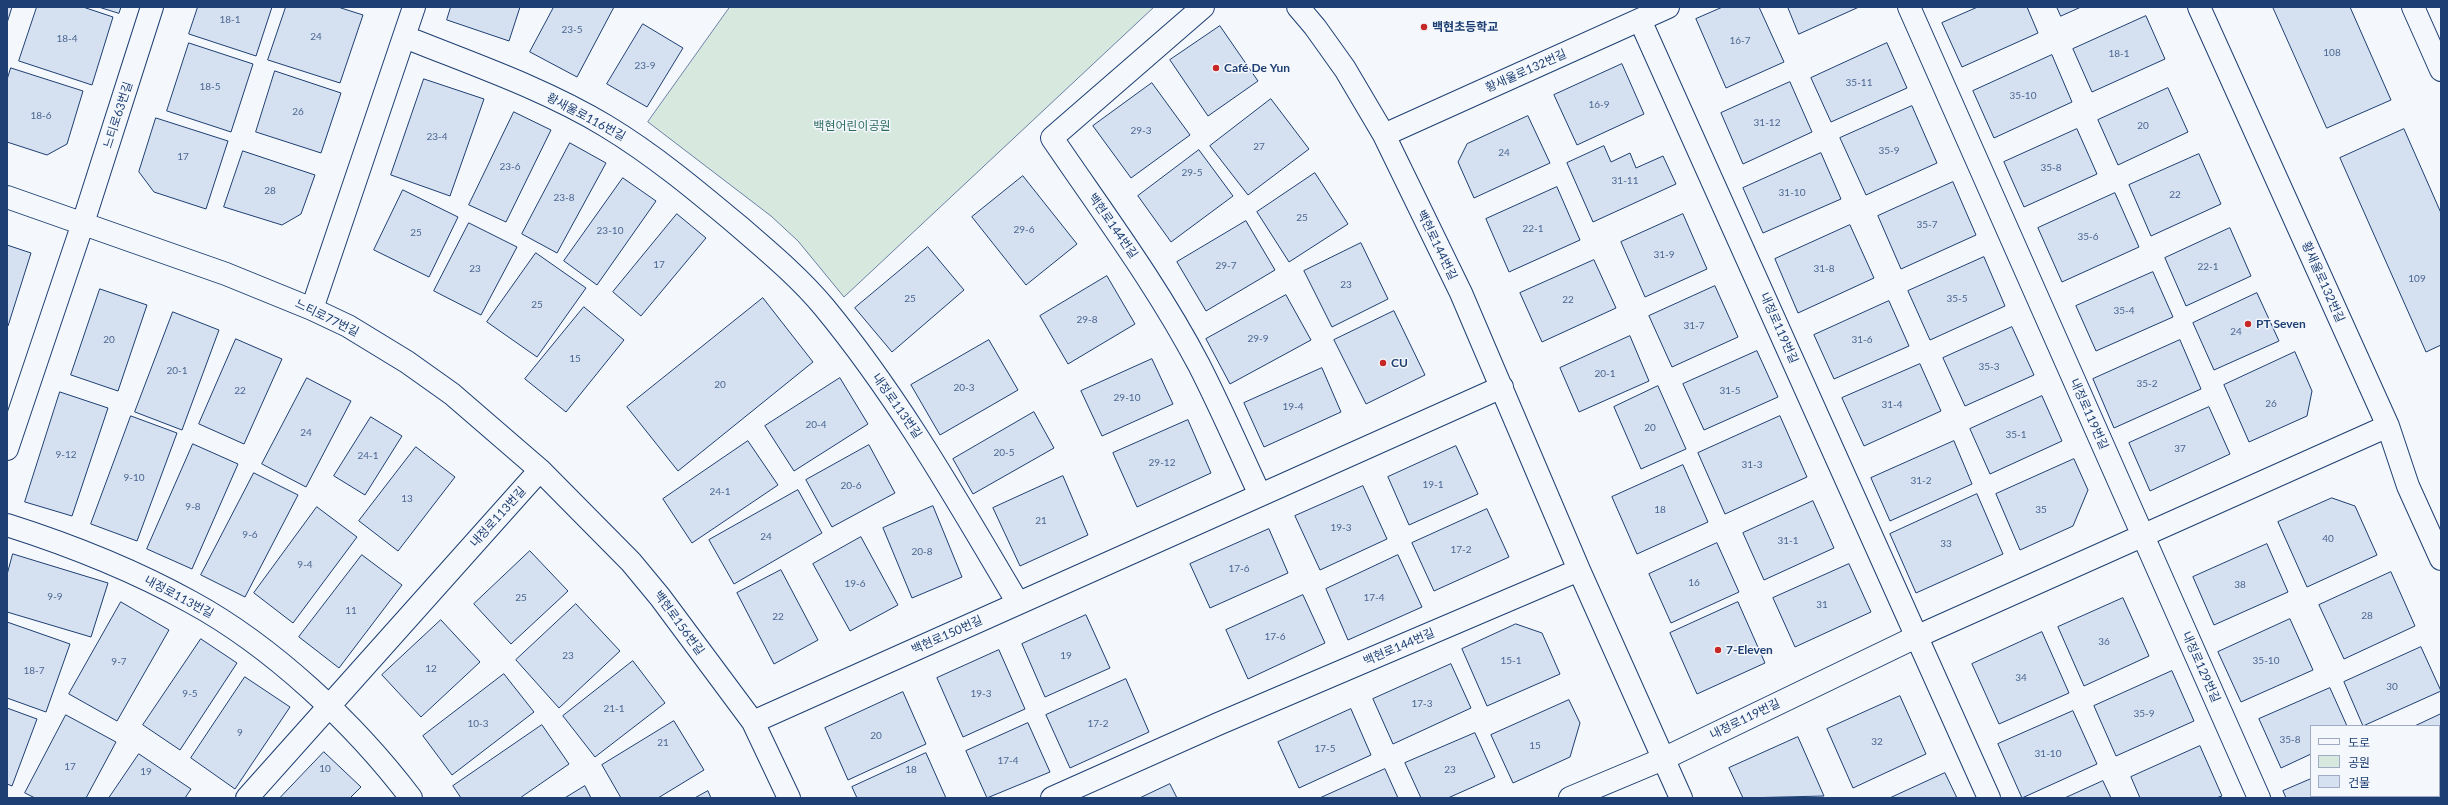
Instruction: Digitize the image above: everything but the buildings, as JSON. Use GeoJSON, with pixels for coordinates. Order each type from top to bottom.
{"type":"FeatureCollection","features":[{"type":"Feature","properties":{"kind":"street","name":"느티로63번길"},"geometry":{"type":"LineString","coordinates":[[83,223],[152,7]]}},
{"type":"Feature","properties":{"kind":"street"},"geometry":{"type":"LineString","coordinates":[[312,309],[414,7]]}},
{"type":"Feature","properties":{"kind":"street","name":"백현로144번길"},"geometry":{"type":"LineString","coordinates":[[1203,7],[1052,138],[1129,248],[1176,324],[1199,366],[1260,495]]}},
{"type":"Feature","properties":{"kind":"street","name":"백현로144번길"},"geometry":{"type":"LineString","coordinates":[[1298,7],[1315,27],[1345,69],[1384,135],[1461,293],[1579,570],[1681,798]]}},
{"type":"Feature","properties":{"kind":"street","name":"황새울로132번길"},"geometry":{"type":"LineString","coordinates":[[1384,135],[1668,7]]}},
{"type":"Feature","properties":{"kind":"street","name":"내정로119번길"},"geometry":{"type":"LineString","coordinates":[[1909,7],[2143,536]]}},
{"type":"Feature","properties":{"kind":"street","name":"황새울로132번길"},"geometry":{"type":"LineString","coordinates":[[2200,7],[2388,426],[2408,486],[2441,559]]}},
{"type":"Feature","properties":{"kind":"street"},"geometry":{"type":"LineString","coordinates":[[2413,7],[2441,70]]}},
{"type":"Feature","properties":{"kind":"street","name":"내정로119번길"},"geometry":{"type":"LineString","coordinates":[[1640,20],[1918,636]]}},
{"type":"Feature","properties":{"kind":"street","name":"황새울로116번길"},"geometry":{"type":"LineString","coordinates":[[405,37],[554,99],[604,125],[653,156],[746,232]]}},
{"type":"Feature","properties":{"kind":"street","name":"느티로77번길"},"geometry":{"type":"LineString","coordinates":[[7,197],[226,274],[312,309],[348,326],[414,367],[452,394],[540,470]]}},
{"type":"Feature","properties":{"kind":"street"},"geometry":{"type":"LineString","coordinates":[[7,449],[83,223]]}},
{"type":"Feature","properties":{"kind":"street","name":"내정로113번길"},"geometry":{"type":"LineString","coordinates":[[746,232],[824,306],[893,398],[923,444],[1018,603]]}},
{"type":"Feature","properties":{"kind":"street"},"geometry":{"type":"LineString","coordinates":[[1260,495],[1502,387]]}},
{"type":"Feature","properties":{"kind":"street","name":"내정로119번길"},"geometry":{"type":"LineString","coordinates":[[1570,798],[1663,758],[1918,636],[2388,426]]}},
{"type":"Feature","properties":{"kind":"street","name":"내정로113번길"},"geometry":{"type":"LineString","coordinates":[[247,798],[540,470]]}},
{"type":"Feature","properties":{"kind":"street","name":"백현로156번길"},"geometry":{"type":"LineString","coordinates":[[540,470],[631,562],[660,597],[753,722],[789,798]]}},
{"type":"Feature","properties":{"kind":"street","name":"백현로150번길"},"geometry":{"type":"LineString","coordinates":[[753,722],[1260,495]]}},
{"type":"Feature","properties":{"kind":"street","name":"내정로113번길"},"geometry":{"type":"LineString","coordinates":[[7,525],[47,538],[132,573],[192,602],[245,635],[285,668],[329,708],[366,746],[410,798]]}},
{"type":"Feature","properties":{"kind":"street","name":"내정로129번길"},"geometry":{"type":"LineString","coordinates":[[2143,536],[2259,798]]}},
{"type":"Feature","properties":{"kind":"street","name":"백현로144번길"},"geometry":{"type":"LineString","coordinates":[[1052,798],[1218,724],[1579,570]]}},
{"type":"Feature","properties":{"kind":"street"},"geometry":{"type":"LineString","coordinates":[[1918,636],[1989,798]]}},
{"type":"Feature","properties":{"kind":"green space","name":"백현어린이공원"},"geometry":{"type":"Polygon","coordinates":[[[730,7],[1154,7],[844,297],[798,241],[771,216],[648,122],[730,7]]]}},
{"type":"Feature","properties":{"kind":"place","name":"백현초등학교"},"geometry":{"type":"Point","coordinates":[1424,27]}},
{"type":"Feature","properties":{"kind":"place","name":"Café De Yun"},"geometry":{"type":"Point","coordinates":[1216,68]}},
{"type":"Feature","properties":{"kind":"place","name":"PT Seven"},"geometry":{"type":"Point","coordinates":[2248,324]}},
{"type":"Feature","properties":{"kind":"place","name":"CU"},"geometry":{"type":"Point","coordinates":[1383,363]}},
{"type":"Feature","properties":{"kind":"place","name":"7-Eleven"},"geometry":{"type":"Point","coordinates":[1718,650]}}]}
